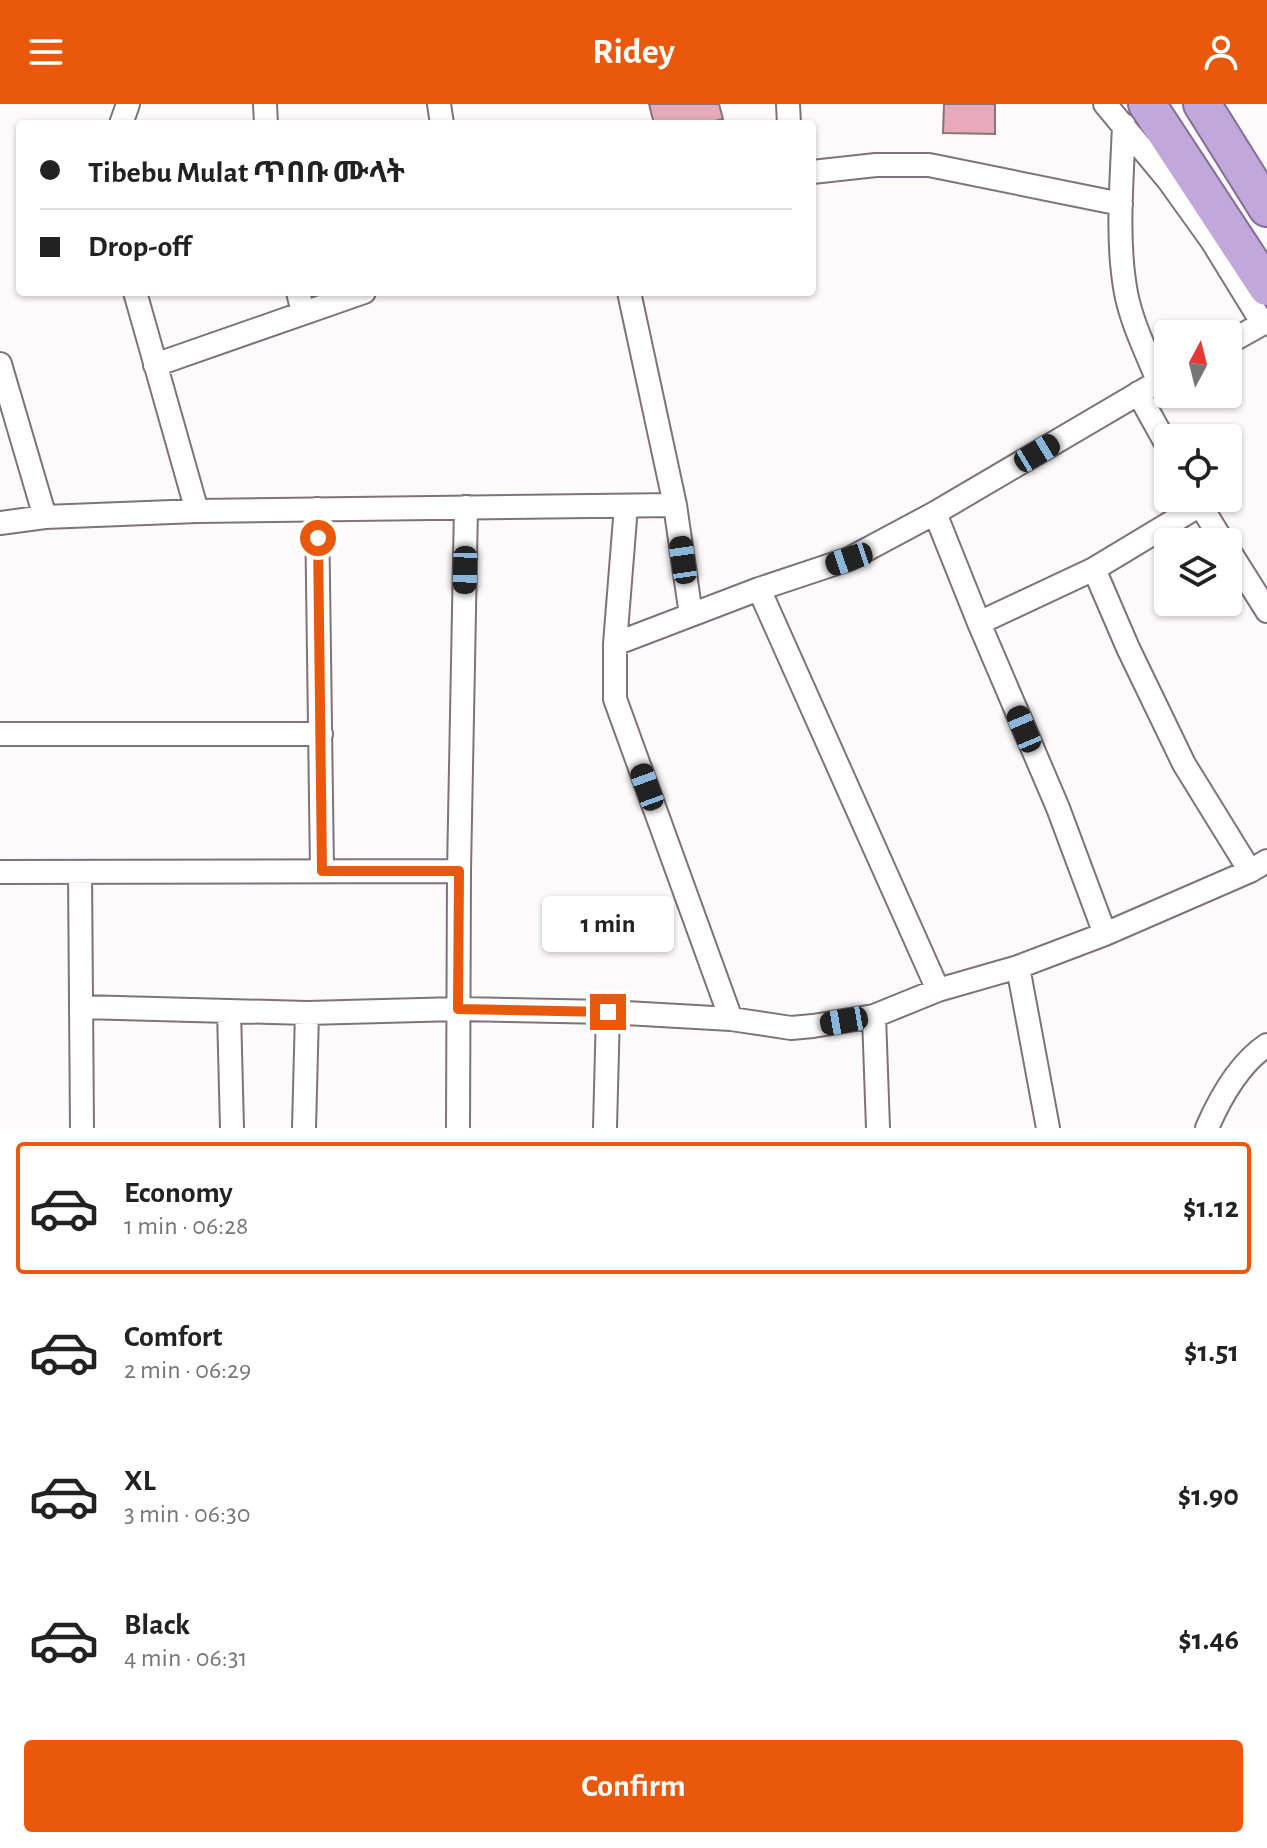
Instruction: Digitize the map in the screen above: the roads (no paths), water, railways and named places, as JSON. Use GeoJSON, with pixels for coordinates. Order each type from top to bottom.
{"type":"FeatureCollection","features":[{"type":"Feature","properties":{"kind":"highway"},"geometry":{"type":"LineString","coordinates":[[1202,104],[1267,208]]}},
{"type":"Feature","properties":{"kind":"highway"},"geometry":{"type":"LineString","coordinates":[[1136,114],[1267,287]]}},
{"type":"Feature","properties":{"kind":"street"},"geometry":{"type":"LineString","coordinates":[[1105,104],[1136,114],[1169,181],[1265,322],[1242,335]]}},
{"type":"Feature","properties":{"kind":"street"},"geometry":{"type":"LineString","coordinates":[[1136,114],[1121,204],[1126,294],[1135,324],[1154,361]]}},
{"type":"Feature","properties":{"kind":"street"},"geometry":{"type":"LineString","coordinates":[[816,172],[876,165],[929,165],[1121,204]]}},
{"type":"Feature","properties":{"kind":"street"},"geometry":{"type":"LineString","coordinates":[[136,296],[197,511]]}},
{"type":"Feature","properties":{"kind":"street"},"geometry":{"type":"LineString","coordinates":[[155,365],[300,303],[341,296]]}},
{"type":"Feature","properties":{"kind":"street"},"geometry":{"type":"LineString","coordinates":[[630,296],[675,505],[691,615]]}},
{"type":"Feature","properties":{"kind":"street"},"geometry":{"type":"LineString","coordinates":[[0,364],[45,517]]}},
{"type":"Feature","properties":{"kind":"street"},"geometry":{"type":"LineString","coordinates":[[615,644],[759,589],[849,559],[935,513],[1154,384]]}},
{"type":"Feature","properties":{"kind":"street"},"geometry":{"type":"LineString","coordinates":[[1138,393],[1155,424]]}},
{"type":"Feature","properties":{"kind":"street"},"geometry":{"type":"LineString","coordinates":[[0,523],[45,517],[197,511],[675,505]]}},
{"type":"Feature","properties":{"kind":"street"},"geometry":{"type":"LineString","coordinates":[[626,506],[615,644],[615,699],[731,1019]]}},
{"type":"Feature","properties":{"kind":"street"},"geometry":{"type":"LineString","coordinates":[[458,1128],[466,507]]}},
{"type":"Feature","properties":{"kind":"street"},"geometry":{"type":"LineString","coordinates":[[317,509],[322,871]]}},
{"type":"Feature","properties":{"kind":"street"},"geometry":{"type":"LineString","coordinates":[[979,623],[1094,569],[1182,512]]}},
{"type":"Feature","properties":{"kind":"street"},"geometry":{"type":"LineString","coordinates":[[935,513],[1058,808],[1105,934]]}},
{"type":"Feature","properties":{"kind":"street"},"geometry":{"type":"LineString","coordinates":[[82,1007],[307,1013],[458,1009],[608,1012],[731,1019],[791,1028],[874,1016],[938,990],[1018,967],[1105,934],[1258,866],[1184,764],[1094,569]]}},
{"type":"Feature","properties":{"kind":"street"},"geometry":{"type":"LineString","coordinates":[[1242,571],[1267,611]]}},
{"type":"Feature","properties":{"kind":"street"},"geometry":{"type":"LineString","coordinates":[[759,589],[938,990]]}},
{"type":"Feature","properties":{"kind":"street"},"geometry":{"type":"LineString","coordinates":[[0,734],[321,734]]}},
{"type":"Feature","properties":{"kind":"street"},"geometry":{"type":"LineString","coordinates":[[0,872],[459,871]]}},
{"type":"Feature","properties":{"kind":"street"},"geometry":{"type":"LineString","coordinates":[[80,872],[82,1128]]}},
{"type":"Feature","properties":{"kind":"street"},"geometry":{"type":"LineString","coordinates":[[1018,967],[1048,1128]]}},
{"type":"Feature","properties":{"kind":"street"},"geometry":{"type":"LineString","coordinates":[[229,1011],[232,1128]]}},
{"type":"Feature","properties":{"kind":"street"},"geometry":{"type":"LineString","coordinates":[[605,1128],[608,1012]]}},
{"type":"Feature","properties":{"kind":"street"},"geometry":{"type":"LineString","coordinates":[[304,1128],[307,1013]]}},
{"type":"Feature","properties":{"kind":"street"},"geometry":{"type":"LineString","coordinates":[[874,1016],[878,1128]]}},
{"type":"Feature","properties":{"kind":"street"},"geometry":{"type":"LineString","coordinates":[[1207,1128],[1219,1100],[1258,1051],[1267,1045]]}}]}
